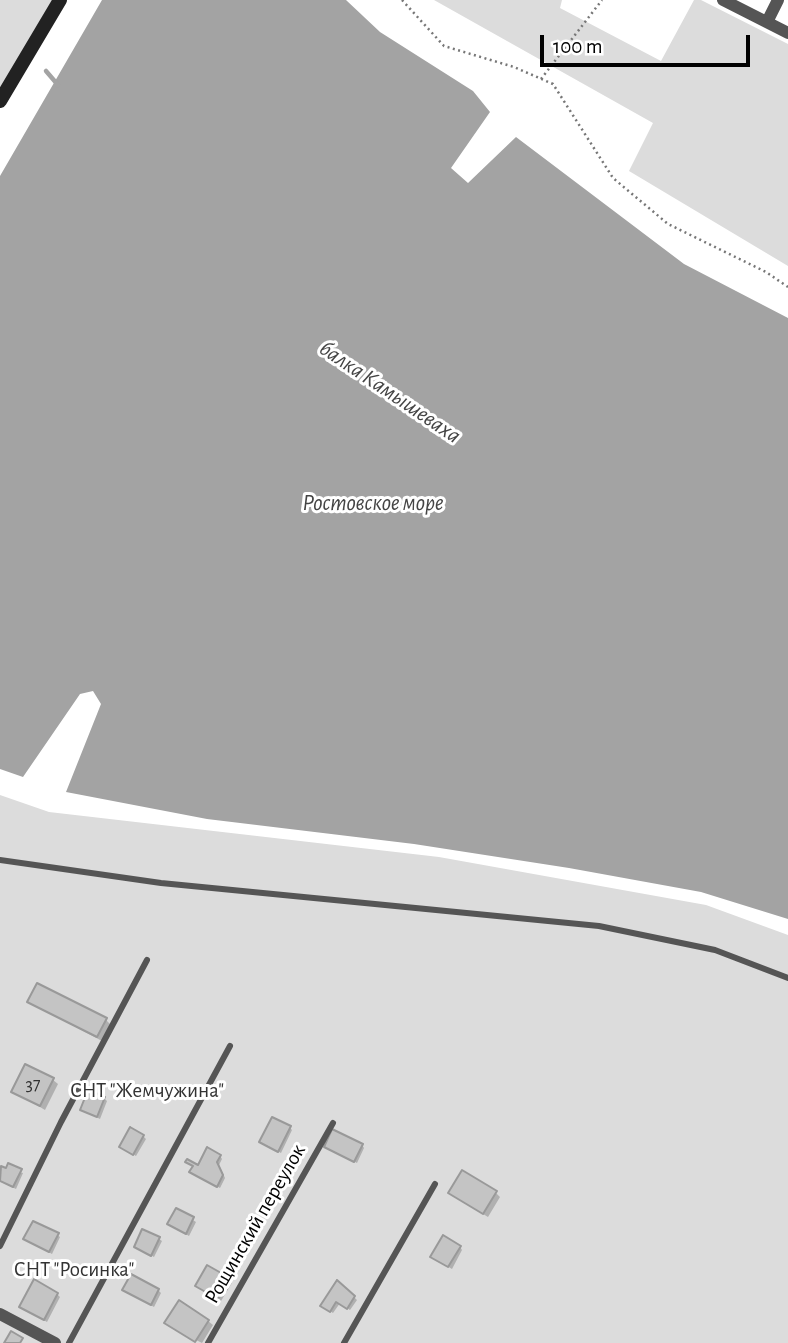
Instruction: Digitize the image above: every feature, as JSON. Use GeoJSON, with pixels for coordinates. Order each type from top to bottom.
{"type":"FeatureCollection","features":[{"type":"Feature","properties":{"kind":"main road"},"geometry":{"type":"LineString","coordinates":[[0,101],[60,0]]}},
{"type":"Feature","properties":{"kind":"street"},"geometry":{"type":"LineString","coordinates":[[723,0],[788,33]]}},
{"type":"Feature","properties":{"kind":"street"},"geometry":{"type":"LineString","coordinates":[[767,22],[778,0]]}},
{"type":"Feature","properties":{"kind":"street"},"geometry":{"type":"LineString","coordinates":[[0,1314],[46,1341]]}},
{"type":"Feature","properties":{"kind":"lane"},"geometry":{"type":"LineString","coordinates":[[0,860],[161,883],[599,926],[715,950],[788,978]]}},
{"type":"Feature","properties":{"kind":"lane"},"geometry":{"type":"LineString","coordinates":[[0,1246],[61,1122],[147,960]]}},
{"type":"Feature","properties":{"kind":"lane"},"geometry":{"type":"LineString","coordinates":[[69,1343],[230,1046]]}},
{"type":"Feature","properties":{"kind":"lane","name":"Рощинский переулок"},"geometry":{"type":"LineString","coordinates":[[208,1343],[333,1123]]}},
{"type":"Feature","properties":{"kind":"lane"},"geometry":{"type":"LineString","coordinates":[[344,1343],[435,1184]]}},
{"type":"Feature","properties":{"kind":"path"},"geometry":{"type":"LineString","coordinates":[[402,0],[444,46],[553,85],[613,178],[622,186],[668,224],[766,272],[788,288]]}},
{"type":"Feature","properties":{"kind":"path"},"geometry":{"type":"LineString","coordinates":[[541,79],[597,11],[602,0]]}},
{"type":"Feature","properties":{"kind":"green space"},"geometry":{"type":"Polygon","coordinates":[[[0,0],[53,0],[0,91],[0,0]]]}},
{"type":"Feature","properties":{"kind":"green space"},"geometry":{"type":"Polygon","coordinates":[[[434,0],[562,0],[560,8],[661,61],[694,0],[701,0],[788,44],[788,266],[629,171],[653,123],[434,0]]]}},
{"type":"Feature","properties":{"kind":"green space"},"geometry":{"type":"Polygon","coordinates":[[[0,795],[49,812],[439,857],[706,905],[788,935],[788,1343],[0,1343],[0,795]]]}},
{"type":"Feature","properties":{"kind":"water","name":"Ростовское море"},"geometry":{"type":"Polygon","coordinates":[[[102,0],[346,0],[380,32],[473,91],[490,112],[451,168],[468,183],[516,137],[684,264],[788,318],[788,919],[701,892],[569,868],[414,844],[207,819],[66,792],[101,704],[93,691],[80,694],[23,777],[0,769],[0,176],[102,0]]]}},
{"type":"Feature","properties":{"kind":"building"},"geometry":{"type":"Polygon","coordinates":[[[37,983],[107,1018],[97,1037],[27,1002],[37,983]]]}},
{"type":"Feature","properties":{"kind":"building"},"geometry":{"type":"Polygon","coordinates":[[[25,1064],[54,1078],[40,1106],[11,1092],[25,1064]]]}},
{"type":"Feature","properties":{"kind":"building"},"geometry":{"type":"Polygon","coordinates":[[[88,1090],[105,1097],[97,1117],[80,1110],[88,1090]]]}},
{"type":"Feature","properties":{"kind":"building"},"geometry":{"type":"Polygon","coordinates":[[[272,1117],[291,1126],[278,1152],[259,1142],[272,1117]]]}},
{"type":"Feature","properties":{"kind":"building"},"geometry":{"type":"Polygon","coordinates":[[[130,1127],[144,1135],[133,1155],[119,1147],[130,1127]]]}},
{"type":"Feature","properties":{"kind":"building"},"geometry":{"type":"Polygon","coordinates":[[[332,1129],[363,1144],[354,1162],[324,1147],[332,1129]]]}},
{"type":"Feature","properties":{"kind":"building"},"geometry":{"type":"Polygon","coordinates":[[[207,1147],[221,1155],[217,1162],[223,1175],[217,1187],[189,1172],[193,1166],[185,1162],[187,1159],[198,1165],[207,1147]]]}},
{"type":"Feature","properties":{"kind":"building"},"geometry":{"type":"Polygon","coordinates":[[[8,1163],[22,1169],[13,1187],[0,1181],[1,1166],[6,1168],[8,1163]]]}},
{"type":"Feature","properties":{"kind":"building"},"geometry":{"type":"Polygon","coordinates":[[[462,1170],[497,1191],[483,1214],[448,1193],[462,1170]]]}},
{"type":"Feature","properties":{"kind":"building"},"geometry":{"type":"Polygon","coordinates":[[[176,1208],[194,1217],[186,1234],[167,1224],[176,1208]]]}},
{"type":"Feature","properties":{"kind":"building"},"geometry":{"type":"Polygon","coordinates":[[[33,1221],[59,1233],[49,1252],[23,1239],[33,1221]]]}},
{"type":"Feature","properties":{"kind":"building"},"geometry":{"type":"Polygon","coordinates":[[[142,1229],[160,1237],[151,1256],[134,1247],[142,1229]]]}},
{"type":"Feature","properties":{"kind":"building"},"geometry":{"type":"Polygon","coordinates":[[[443,1235],[461,1246],[448,1267],[430,1257],[443,1235]]]}},
{"type":"Feature","properties":{"kind":"building"},"geometry":{"type":"Polygon","coordinates":[[[207,1265],[230,1278],[218,1299],[195,1286],[207,1265]]]}},
{"type":"Feature","properties":{"kind":"building"},"geometry":{"type":"Polygon","coordinates":[[[131,1274],[159,1289],[151,1305],[122,1290],[131,1274]]]}},
{"type":"Feature","properties":{"kind":"building"},"geometry":{"type":"Polygon","coordinates":[[[34,1279],[58,1293],[44,1320],[19,1307],[34,1279]]]}},
{"type":"Feature","properties":{"kind":"building"},"geometry":{"type":"Polygon","coordinates":[[[337,1280],[355,1296],[347,1309],[336,1302],[330,1312],[320,1306],[337,1280]]]}},
{"type":"Feature","properties":{"kind":"building"},"geometry":{"type":"Polygon","coordinates":[[[179,1300],[209,1320],[195,1342],[164,1323],[179,1300]]]}},
{"type":"Feature","properties":{"kind":"building"},"geometry":{"type":"Polygon","coordinates":[[[11,1331],[23,1338],[20,1343],[4,1343],[11,1331]]]}},
{"type":"Feature","properties":{"kind":"waterway","name":"балка Камышеваха"},"geometry":{"type":"LineString","coordinates":[[46,71],[58,85]]}},
{"type":"Feature","properties":{"kind":"park label","name":"СНТ \"Жемчужина\""},"geometry":{"type":"Point","coordinates":[147,1091]}},
{"type":"Feature","properties":{"kind":"park label","name":"СНТ \"Росинка\""},"geometry":{"type":"Point","coordinates":[74,1270]}}]}
